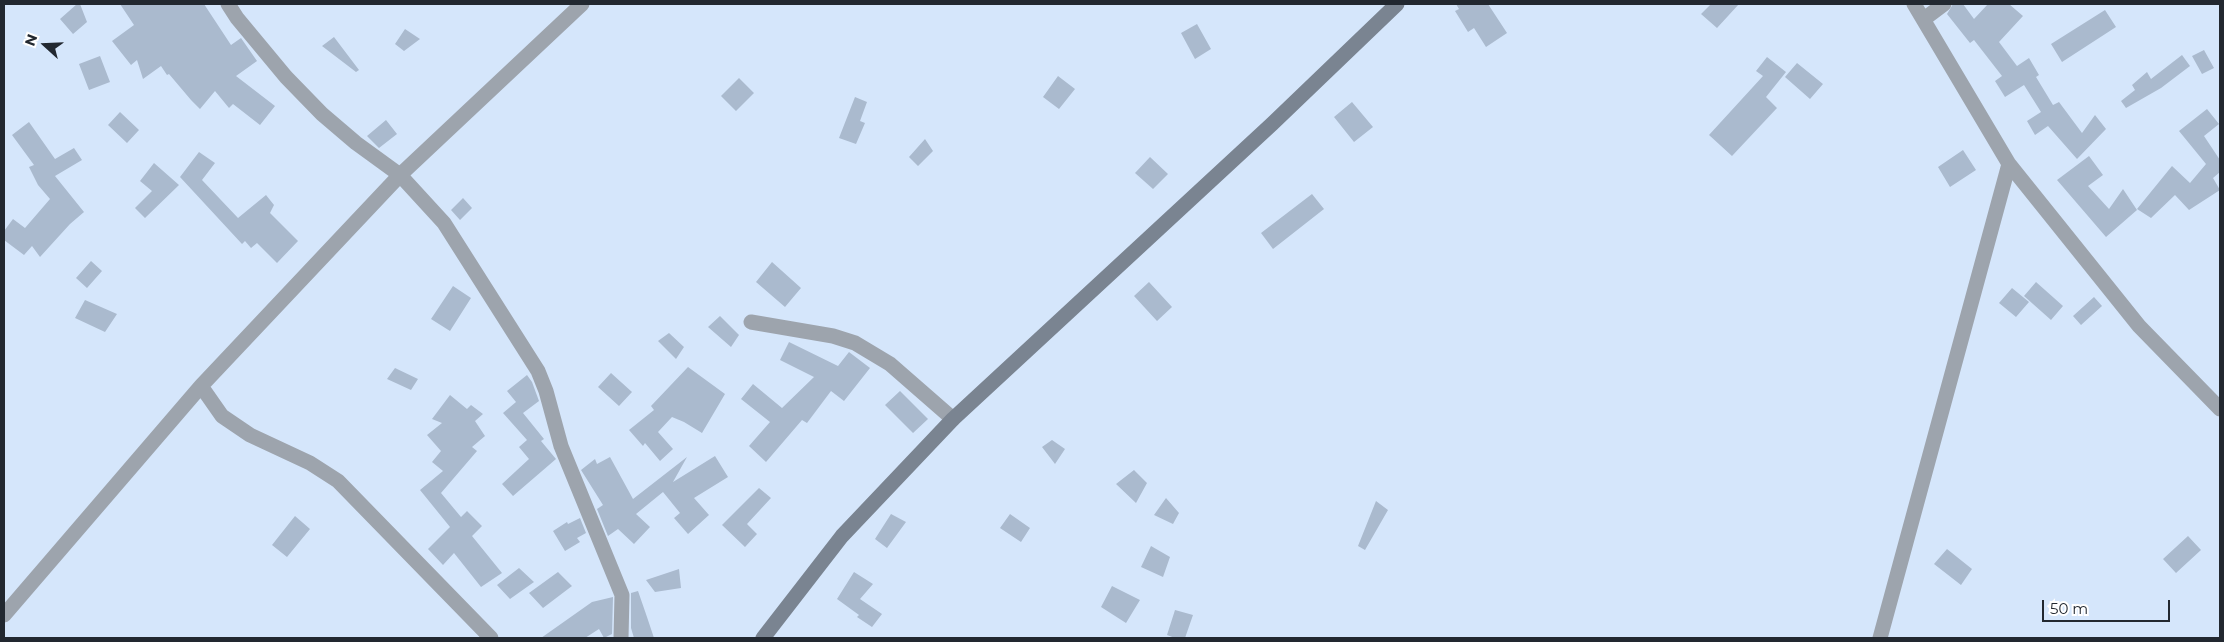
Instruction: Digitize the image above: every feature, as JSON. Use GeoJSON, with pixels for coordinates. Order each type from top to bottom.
{"type":"FeatureCollection","features":[{"type":"Feature","properties":{"kind":"street"},"geometry":{"type":"LineString","coordinates":[[228,4],[237,18],[286,77],[322,114],[356,143],[400,175],[448,229],[538,371],[561,446],[622,595],[621,638]]}},
{"type":"Feature","properties":{"kind":"street"},"geometry":{"type":"LineString","coordinates":[[4,615],[201,386],[400,175],[582,4]]}},
{"type":"Feature","properties":{"kind":"street"},"geometry":{"type":"LineString","coordinates":[[770,636],[842,536],[953,419],[1272,124],[1397,4]]}},
{"type":"Feature","properties":{"kind":"street"},"geometry":{"type":"LineString","coordinates":[[1914,4],[2009,164],[2138,326],[2220,409]]}},
{"type":"Feature","properties":{"kind":"street"},"geometry":{"type":"LineString","coordinates":[[1924,19],[1944,4]]}},
{"type":"Feature","properties":{"kind":"street"},"geometry":{"type":"LineString","coordinates":[[1880,638],[2009,164]]}},
{"type":"Feature","properties":{"kind":"street"},"geometry":{"type":"LineString","coordinates":[[751,322],[833,336],[855,343],[890,364],[953,419]]}},
{"type":"Feature","properties":{"kind":"street"},"geometry":{"type":"LineString","coordinates":[[201,386],[222,416],[250,435],[310,463],[338,481],[491,638]]}},
{"type":"Feature","properties":{"kind":"building"},"geometry":{"type":"Polygon","coordinates":[[[77,4],[80,4],[87,22],[73,34],[60,19],[77,4]]]}},
{"type":"Feature","properties":{"kind":"building"},"geometry":{"type":"Polygon","coordinates":[[[120,4],[204,4],[231,45],[241,38],[257,61],[236,76],[275,106],[260,125],[233,104],[229,108],[215,91],[200,109],[169,74],[167,75],[161,66],[143,79],[137,60],[131,65],[112,41],[134,25],[120,4]]]}},
{"type":"Feature","properties":{"kind":"building"},"geometry":{"type":"Polygon","coordinates":[[[1456,4],[1488,4],[1507,33],[1486,47],[1474,28],[1468,32],[1455,11],[1459,9],[1456,4]]]}},
{"type":"Feature","properties":{"kind":"building"},"geometry":{"type":"Polygon","coordinates":[[[1711,4],[1739,4],[1717,28],[1701,14],[1711,4]]]}},
{"type":"Feature","properties":{"kind":"building"},"geometry":{"type":"Polygon","coordinates":[[[1953,4],[1963,4],[1974,19],[1988,4],[2009,4],[2023,16],[1999,42],[2017,66],[2029,58],[2039,75],[2036,77],[2053,105],[2059,102],[2082,133],[2095,115],[2106,129],[2077,159],[2048,126],[2035,135],[2027,121],[2041,112],[2024,85],[2005,97],[1995,81],[2002,76],[1974,40],[1970,43],[1947,14],[1953,4]]]}},
{"type":"Feature","properties":{"kind":"building"},"geometry":{"type":"Polygon","coordinates":[[[2105,10],[2116,27],[2062,62],[2051,44],[2105,10]]]}},
{"type":"Feature","properties":{"kind":"building"},"geometry":{"type":"Polygon","coordinates":[[[1197,24],[1211,49],[1195,59],[1181,33],[1197,24]]]}},
{"type":"Feature","properties":{"kind":"building"},"geometry":{"type":"Polygon","coordinates":[[[405,29],[420,39],[404,51],[395,44],[405,29]]]}},
{"type":"Feature","properties":{"kind":"building"},"geometry":{"type":"Polygon","coordinates":[[[334,37],[359,70],[356,72],[322,46],[334,37]]]}},
{"type":"Feature","properties":{"kind":"building"},"geometry":{"type":"Polygon","coordinates":[[[2204,50],[2214,68],[2202,74],[2192,56],[2204,50]]]}},
{"type":"Feature","properties":{"kind":"building"},"geometry":{"type":"Polygon","coordinates":[[[2182,55],[2190,66],[2161,88],[2126,108],[2121,101],[2135,90],[2132,85],[2147,72],[2151,79],[2182,55]]]}},
{"type":"Feature","properties":{"kind":"building"},"geometry":{"type":"Polygon","coordinates":[[[100,56],[110,82],[89,90],[79,64],[100,56]]]}},
{"type":"Feature","properties":{"kind":"building"},"geometry":{"type":"Polygon","coordinates":[[[1767,57],[1786,72],[1766,97],[1777,108],[1732,156],[1709,135],[1763,76],[1756,71],[1767,57]]]}},
{"type":"Feature","properties":{"kind":"building"},"geometry":{"type":"Polygon","coordinates":[[[1797,63],[1823,84],[1810,99],[1785,77],[1797,63]]]}},
{"type":"Feature","properties":{"kind":"building"},"geometry":{"type":"Polygon","coordinates":[[[1058,76],[1075,89],[1059,109],[1043,97],[1058,76]]]}},
{"type":"Feature","properties":{"kind":"building"},"geometry":{"type":"Polygon","coordinates":[[[739,78],[754,93],[736,111],[721,96],[739,78]]]}},
{"type":"Feature","properties":{"kind":"building"},"geometry":{"type":"Polygon","coordinates":[[[855,97],[867,102],[860,121],[865,123],[856,144],[839,138],[855,97]]]}},
{"type":"Feature","properties":{"kind":"building"},"geometry":{"type":"Polygon","coordinates":[[[1352,102],[1373,127],[1354,142],[1334,117],[1352,102]]]}},
{"type":"Feature","properties":{"kind":"building"},"geometry":{"type":"Polygon","coordinates":[[[2207,109],[2219,124],[2204,136],[2220,160],[2220,172],[2213,178],[2220,190],[2189,210],[2175,195],[2151,218],[2137,209],[2172,166],[2190,183],[2206,164],[2179,131],[2207,109]]]}},
{"type":"Feature","properties":{"kind":"building"},"geometry":{"type":"Polygon","coordinates":[[[120,112],[139,130],[127,143],[108,125],[120,112]]]}},
{"type":"Feature","properties":{"kind":"building"},"geometry":{"type":"Polygon","coordinates":[[[386,120],[397,134],[379,148],[367,136],[386,120]]]}},
{"type":"Feature","properties":{"kind":"building"},"geometry":{"type":"Polygon","coordinates":[[[29,122],[55,159],[74,148],[82,160],[55,176],[84,212],[70,224],[40,257],[32,246],[24,255],[4,240],[4,231],[13,219],[25,228],[50,199],[38,185],[29,167],[34,165],[12,135],[29,122]]]}},
{"type":"Feature","properties":{"kind":"building"},"geometry":{"type":"Polygon","coordinates":[[[925,139],[933,151],[918,166],[909,157],[925,139]]]}},
{"type":"Feature","properties":{"kind":"building"},"geometry":{"type":"Polygon","coordinates":[[[1963,150],[1976,170],[1950,187],[1938,167],[1963,150]]]}},
{"type":"Feature","properties":{"kind":"building"},"geometry":{"type":"Polygon","coordinates":[[[199,152],[215,163],[202,180],[238,218],[266,195],[274,205],[270,213],[298,241],[277,263],[257,243],[251,248],[245,241],[242,244],[180,177],[199,152]]]}},
{"type":"Feature","properties":{"kind":"building"},"geometry":{"type":"Polygon","coordinates":[[[2089,156],[2103,175],[2088,186],[2109,209],[2123,189],[2137,210],[2106,237],[2057,180],[2089,156]]]}},
{"type":"Feature","properties":{"kind":"building"},"geometry":{"type":"Polygon","coordinates":[[[1150,157],[1168,174],[1153,189],[1135,173],[1150,157]]]}},
{"type":"Feature","properties":{"kind":"building"},"geometry":{"type":"Polygon","coordinates":[[[154,163],[179,185],[145,218],[135,208],[152,191],[140,181],[154,163]]]}},
{"type":"Feature","properties":{"kind":"building"},"geometry":{"type":"Polygon","coordinates":[[[1312,194],[1324,209],[1273,249],[1261,233],[1312,194]]]}},
{"type":"Feature","properties":{"kind":"building"},"geometry":{"type":"Polygon","coordinates":[[[463,198],[472,208],[460,220],[451,210],[463,198]]]}},
{"type":"Feature","properties":{"kind":"building"},"geometry":{"type":"Polygon","coordinates":[[[91,261],[102,271],[87,288],[76,278],[91,261]]]}},
{"type":"Feature","properties":{"kind":"building"},"geometry":{"type":"Polygon","coordinates":[[[772,262],[801,288],[785,307],[756,282],[772,262]]]}},
{"type":"Feature","properties":{"kind":"building"},"geometry":{"type":"Polygon","coordinates":[[[1149,282],[1172,307],[1157,321],[1134,296],[1149,282]]]}},
{"type":"Feature","properties":{"kind":"building"},"geometry":{"type":"Polygon","coordinates":[[[2036,282],[2063,306],[2051,320],[2024,296],[2036,282]]]}},
{"type":"Feature","properties":{"kind":"building"},"geometry":{"type":"Polygon","coordinates":[[[453,286],[471,298],[450,331],[431,319],[453,286]]]}},
{"type":"Feature","properties":{"kind":"building"},"geometry":{"type":"Polygon","coordinates":[[[2012,288],[2029,302],[2016,317],[1999,303],[2012,288]]]}},
{"type":"Feature","properties":{"kind":"building"},"geometry":{"type":"Polygon","coordinates":[[[2094,297],[2102,306],[2081,325],[2073,316],[2094,297]]]}},
{"type":"Feature","properties":{"kind":"building"},"geometry":{"type":"Polygon","coordinates":[[[85,300],[117,314],[105,332],[75,318],[85,300]]]}},
{"type":"Feature","properties":{"kind":"building"},"geometry":{"type":"Polygon","coordinates":[[[720,316],[739,335],[731,347],[708,327],[720,316]]]}},
{"type":"Feature","properties":{"kind":"building"},"geometry":{"type":"Polygon","coordinates":[[[669,333],[684,347],[676,359],[658,341],[669,333]]]}},
{"type":"Feature","properties":{"kind":"building"},"geometry":{"type":"Polygon","coordinates":[[[789,342],[838,366],[849,352],[870,368],[844,401],[831,391],[807,423],[802,420],[766,462],[749,446],[770,422],[741,399],[753,384],[782,408],[814,377],[780,360],[789,342]]]}},
{"type":"Feature","properties":{"kind":"building"},"geometry":{"type":"Polygon","coordinates":[[[688,367],[725,394],[702,433],[672,417],[658,432],[673,449],[660,461],[645,443],[643,446],[629,430],[654,410],[651,406],[688,367]]]}},
{"type":"Feature","properties":{"kind":"building"},"geometry":{"type":"Polygon","coordinates":[[[395,368],[418,379],[411,390],[387,379],[395,368]]]}},
{"type":"Feature","properties":{"kind":"building"},"geometry":{"type":"Polygon","coordinates":[[[611,373],[632,392],[619,406],[598,387],[611,373]]]}},
{"type":"Feature","properties":{"kind":"building"},"geometry":{"type":"Polygon","coordinates":[[[527,375],[532,382],[539,401],[523,413],[544,439],[541,441],[556,459],[513,496],[502,484],[529,459],[519,447],[527,440],[503,413],[516,402],[507,391],[527,375]]]}},
{"type":"Feature","properties":{"kind":"building"},"geometry":{"type":"Polygon","coordinates":[[[900,391],[928,419],[913,433],[885,405],[900,391]]]}},
{"type":"Feature","properties":{"kind":"building"},"geometry":{"type":"Polygon","coordinates":[[[450,395],[467,409],[471,405],[483,414],[475,421],[485,436],[472,447],[477,451],[441,493],[461,517],[467,511],[482,526],[472,536],[502,573],[481,587],[454,553],[443,565],[428,549],[450,527],[420,490],[443,471],[432,462],[441,451],[427,435],[442,423],[432,419],[450,395]]]}},
{"type":"Feature","properties":{"kind":"building"},"geometry":{"type":"Polygon","coordinates":[[[1052,440],[1065,449],[1055,464],[1042,447],[1052,440]]]}},
{"type":"Feature","properties":{"kind":"building"},"geometry":{"type":"Polygon","coordinates":[[[715,456],[728,477],[694,498],[709,515],[688,534],[674,518],[680,513],[663,492],[636,514],[650,527],[634,544],[618,529],[608,536],[597,509],[603,505],[581,470],[595,459],[597,464],[610,457],[633,499],[687,457],[673,482],[715,456]]]}},
{"type":"Feature","properties":{"kind":"building"},"geometry":{"type":"Polygon","coordinates":[[[1134,470],[1147,483],[1136,503],[1116,484],[1134,470]]]}},
{"type":"Feature","properties":{"kind":"building"},"geometry":{"type":"Polygon","coordinates":[[[759,488],[771,498],[747,524],[757,534],[745,547],[722,525],[759,488]]]}},
{"type":"Feature","properties":{"kind":"building"},"geometry":{"type":"Polygon","coordinates":[[[1166,498],[1179,513],[1173,524],[1154,515],[1166,498]]]}},
{"type":"Feature","properties":{"kind":"building"},"geometry":{"type":"Polygon","coordinates":[[[1376,501],[1388,510],[1365,550],[1358,546],[1376,501]]]}},
{"type":"Feature","properties":{"kind":"building"},"geometry":{"type":"Polygon","coordinates":[[[891,514],[906,522],[887,548],[875,539],[891,514]]]}},
{"type":"Feature","properties":{"kind":"building"},"geometry":{"type":"Polygon","coordinates":[[[1010,514],[1030,528],[1021,542],[1000,528],[1010,514]]]}},
{"type":"Feature","properties":{"kind":"building"},"geometry":{"type":"Polygon","coordinates":[[[295,516],[310,529],[287,557],[272,545],[295,516]]]}},
{"type":"Feature","properties":{"kind":"building"},"geometry":{"type":"Polygon","coordinates":[[[580,518],[586,533],[577,538],[580,542],[565,551],[553,531],[567,522],[568,524],[580,518]]]}},
{"type":"Feature","properties":{"kind":"building"},"geometry":{"type":"Polygon","coordinates":[[[2188,536],[2201,550],[2176,573],[2163,559],[2188,536]]]}},
{"type":"Feature","properties":{"kind":"building"},"geometry":{"type":"Polygon","coordinates":[[[1151,546],[1170,557],[1163,577],[1141,567],[1151,546]]]}},
{"type":"Feature","properties":{"kind":"building"},"geometry":{"type":"Polygon","coordinates":[[[1947,549],[1972,569],[1961,585],[1934,564],[1947,549]]]}},
{"type":"Feature","properties":{"kind":"building"},"geometry":{"type":"Polygon","coordinates":[[[519,568],[534,582],[510,599],[497,585],[519,568]]]}},
{"type":"Feature","properties":{"kind":"building"},"geometry":{"type":"Polygon","coordinates":[[[679,569],[681,588],[655,592],[646,580],[679,569]]]}},
{"type":"Feature","properties":{"kind":"building"},"geometry":{"type":"Polygon","coordinates":[[[558,572],[572,586],[543,608],[529,593],[558,572]]]}},
{"type":"Feature","properties":{"kind":"building"},"geometry":{"type":"Polygon","coordinates":[[[854,572],[873,584],[860,599],[882,614],[872,627],[857,617],[859,615],[837,599],[854,572]]]}},
{"type":"Feature","properties":{"kind":"building"},"geometry":{"type":"Polygon","coordinates":[[[1112,586],[1140,600],[1126,623],[1101,607],[1112,586]]]}},
{"type":"Feature","properties":{"kind":"building"},"geometry":{"type":"Polygon","coordinates":[[[638,591],[654,638],[634,638],[631,628],[631,593],[638,591]]]}},
{"type":"Feature","properties":{"kind":"building"},"geometry":{"type":"Polygon","coordinates":[[[613,597],[612,634],[604,638],[599,629],[585,638],[541,638],[592,602],[613,597]]]}},
{"type":"Feature","properties":{"kind":"building"},"geometry":{"type":"Polygon","coordinates":[[[1175,610],[1193,615],[1185,638],[1175,638],[1167,635],[1175,610]]]}}]}
